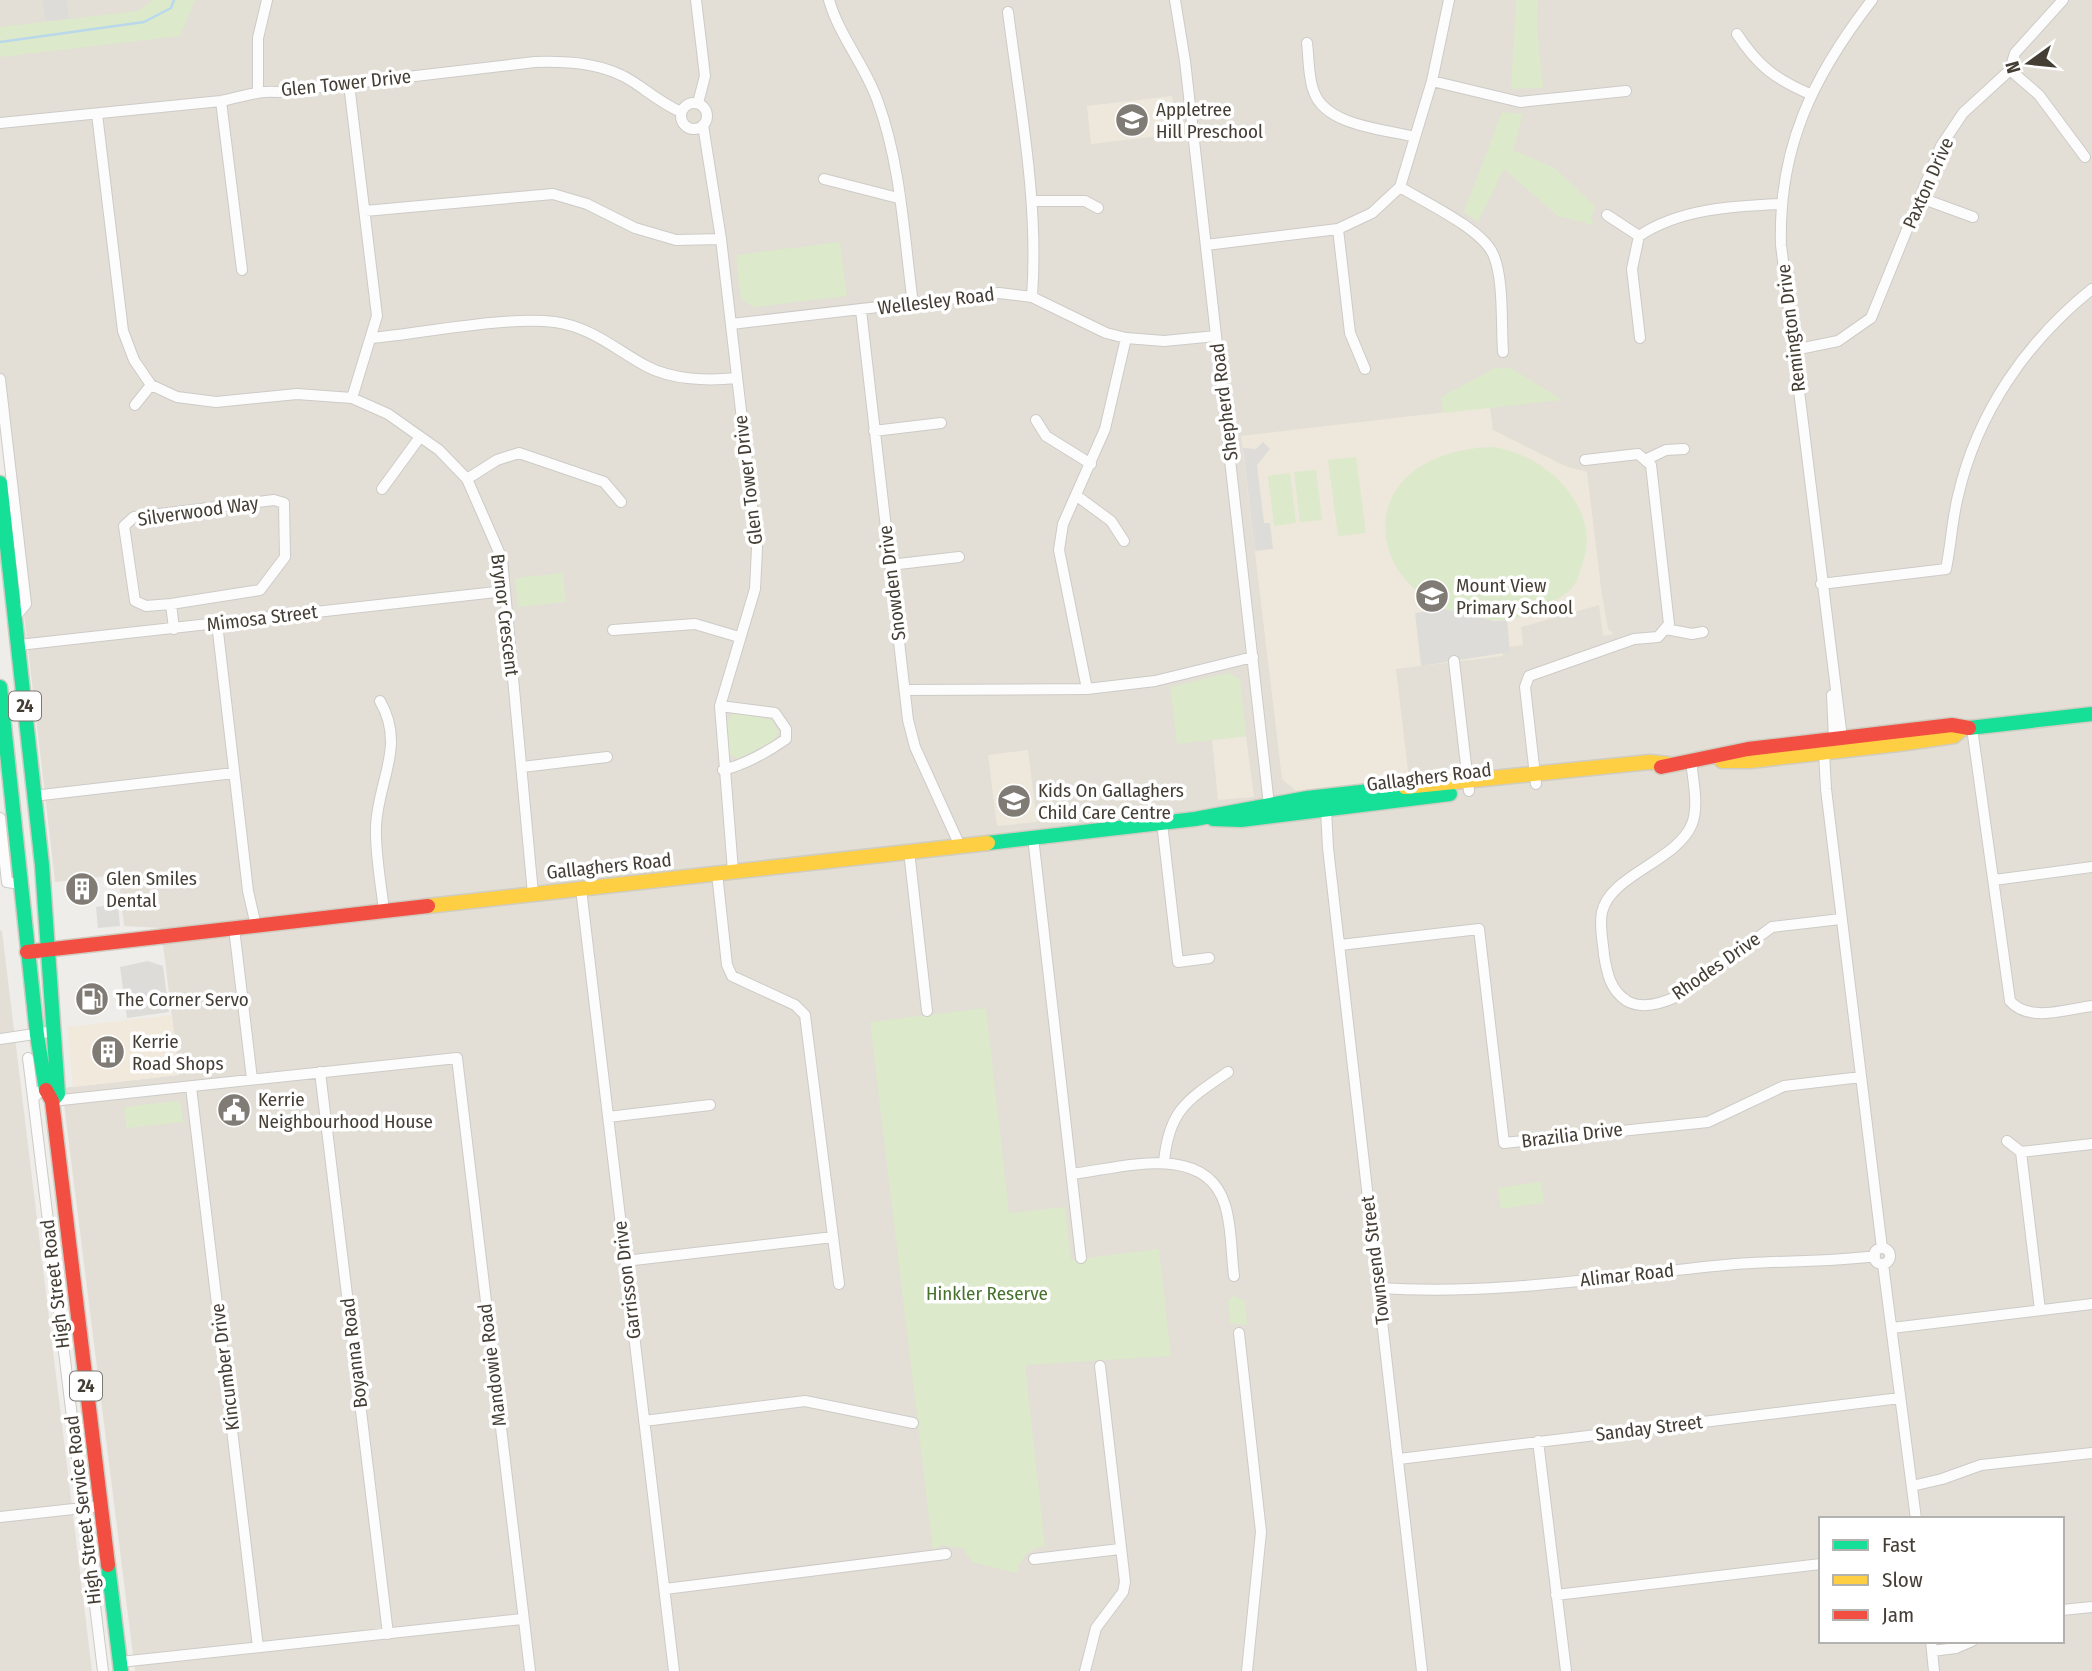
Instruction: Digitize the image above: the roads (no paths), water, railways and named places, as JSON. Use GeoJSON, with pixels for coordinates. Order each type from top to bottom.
{"type":"FeatureCollection","features":[{"type":"Feature","properties":{"kind":"street"},"geometry":{"type":"LineString","coordinates":[[258,90],[258,38],[267,0]]}},
{"type":"Feature","properties":{"kind":"street"},"geometry":{"type":"LineString","coordinates":[[696,0],[705,76],[698,103]]}},
{"type":"Feature","properties":{"kind":"street"},"geometry":{"type":"LineString","coordinates":[[829,0],[839,31],[877,97],[892,146],[913,303]]}},
{"type":"Feature","properties":{"kind":"street","name":"Shepherd Road"},"geometry":{"type":"LineString","coordinates":[[1175,0],[1206,245],[1269,811]]}},
{"type":"Feature","properties":{"kind":"street"},"geometry":{"type":"LineString","coordinates":[[1206,245],[1338,229],[1372,213],[1400,187],[1432,81],[1449,0]]}},
{"type":"Feature","properties":{"kind":"street","name":"Remington Drive"},"geometry":{"type":"LineString","coordinates":[[1833,744],[1832,677],[1781,245],[1780,204],[1788,155],[1810,94],[1840,41],[1872,0]]}},
{"type":"Feature","properties":{"kind":"street","name":"Paxton Drive"},"geometry":{"type":"LineString","coordinates":[[1794,350],[1838,341],[1871,318],[1941,146],[1963,113],[2010,70],[2015,53],[2063,0]]}},
{"type":"Feature","properties":{"kind":"street"},"geometry":{"type":"LineString","coordinates":[[1008,12],[1036,246],[1032,297]]}},
{"type":"Feature","properties":{"kind":"street"},"geometry":{"type":"LineString","coordinates":[[1737,34],[1749,53],[1775,79],[1810,94]]}},
{"type":"Feature","properties":{"kind":"street"},"geometry":{"type":"LineString","coordinates":[[1307,43],[1313,91],[1323,108],[1342,118],[1415,137]]}},
{"type":"Feature","properties":{"kind":"street","name":"Glen Tower Drive"},"geometry":{"type":"LineString","coordinates":[[0,123],[221,101],[246,96],[258,90],[278,92],[535,62],[569,61],[604,69],[624,78],[658,102],[681,112]]}},
{"type":"Feature","properties":{"kind":"street"},"geometry":{"type":"LineString","coordinates":[[2010,70],[2039,95],[2085,157]]}},
{"type":"Feature","properties":{"kind":"street"},"geometry":{"type":"LineString","coordinates":[[1432,81],[1520,102],[1626,91]]}},
{"type":"Feature","properties":{"kind":"street"},"geometry":{"type":"LineString","coordinates":[[349,84],[377,316],[352,398]]}},
{"type":"Feature","properties":{"kind":"street"},"geometry":{"type":"LineString","coordinates":[[221,101],[242,270]]}},
{"type":"Feature","properties":{"kind":"street"},"geometry":{"type":"LineString","coordinates":[[698,103],[706,112],[704,125],[695,129],[686,127],[681,119],[681,112],[687,104],[698,103]]}},
{"type":"Feature","properties":{"kind":"street"},"geometry":{"type":"LineString","coordinates":[[97,114],[123,331],[134,360],[150,385],[135,405]]}},
{"type":"Feature","properties":{"kind":"street","name":"Glen Tower Drive"},"geometry":{"type":"LineString","coordinates":[[704,125],[721,239],[757,548],[755,589],[720,706],[733,872]]}},
{"type":"Feature","properties":{"kind":"street"},"geometry":{"type":"LineString","coordinates":[[824,178],[898,198]]}},
{"type":"Feature","properties":{"kind":"street"},"geometry":{"type":"LineString","coordinates":[[1400,187],[1466,228],[1492,251],[1497,266],[1503,352]]}},
{"type":"Feature","properties":{"kind":"street"},"geometry":{"type":"LineString","coordinates":[[365,211],[553,194],[587,204],[635,228],[676,240],[721,239]]}},
{"type":"Feature","properties":{"kind":"street"},"geometry":{"type":"LineString","coordinates":[[1921,198],[1973,217]]}},
{"type":"Feature","properties":{"kind":"street"},"geometry":{"type":"LineString","coordinates":[[1032,201],[1085,201],[1098,208]]}},
{"type":"Feature","properties":{"kind":"street"},"geometry":{"type":"LineString","coordinates":[[1640,338],[1632,269],[1639,236],[1661,221],[1682,214],[1780,204]]}},
{"type":"Feature","properties":{"kind":"street"},"geometry":{"type":"LineString","coordinates":[[1607,215],[1639,236]]}},
{"type":"Feature","properties":{"kind":"street"},"geometry":{"type":"LineString","coordinates":[[1338,229],[1350,333],[1365,369]]}},
{"type":"Feature","properties":{"kind":"street"},"geometry":{"type":"LineString","coordinates":[[1821,584],[1946,569],[1962,479],[1992,406],[2037,340],[2092,289]]}},
{"type":"Feature","properties":{"kind":"street","name":"Wellesley Road"},"geometry":{"type":"LineString","coordinates":[[731,324],[999,293],[1032,297],[1106,333],[1126,338],[1164,341],[1216,336]]}},
{"type":"Feature","properties":{"kind":"street","name":"Snowden Drive"},"geometry":{"type":"LineString","coordinates":[[861,310],[905,690],[915,747],[960,846]]}},
{"type":"Feature","properties":{"kind":"street"},"geometry":{"type":"LineString","coordinates":[[372,338],[554,322],[591,331],[649,368],[695,379],[736,378]]}},
{"type":"Feature","properties":{"kind":"street"},"geometry":{"type":"LineString","coordinates":[[1087,689],[1059,550],[1063,524],[1091,464],[1108,419],[1126,338]]}},
{"type":"Feature","properties":{"kind":"street","name":"High Street Road"},"geometry":{"type":"LineString","coordinates":[[0,379],[26,604],[16,616]]}},
{"type":"Feature","properties":{"kind":"street","name":"Brynor Crescent"},"geometry":{"type":"LineString","coordinates":[[150,385],[177,397],[216,402],[297,394],[352,398],[388,414],[439,450],[467,479],[502,559],[533,894]]}},
{"type":"Feature","properties":{"kind":"street"},"geometry":{"type":"LineString","coordinates":[[1036,420],[1046,436],[1091,464]]}},
{"type":"Feature","properties":{"kind":"street"},"geometry":{"type":"LineString","coordinates":[[874,431],[941,423]]}},
{"type":"Feature","properties":{"kind":"street"},"geometry":{"type":"LineString","coordinates":[[382,489],[420,437]]}},
{"type":"Feature","properties":{"kind":"street"},"geometry":{"type":"LineString","coordinates":[[1647,459],[1666,450],[1684,449]]}},
{"type":"Feature","properties":{"kind":"street"},"geometry":{"type":"LineString","coordinates":[[467,479],[497,460],[519,453],[604,482],[621,502]]}},
{"type":"Feature","properties":{"kind":"street"},"geometry":{"type":"LineString","coordinates":[[1535,780],[1525,687],[1529,676],[1625,641],[1658,636],[1669,624],[1651,464],[1638,454],[1585,460]]}},
{"type":"Feature","properties":{"kind":"street","name":"High Street Road"},"geometry":{"type":"LineString","coordinates":[[0,483],[26,714],[55,1031],[58,1094],[52,1101]]}},
{"type":"Feature","properties":{"kind":"street"},"geometry":{"type":"LineString","coordinates":[[1077,496],[1111,521],[1124,541]]}},
{"type":"Feature","properties":{"kind":"street","name":"Silverwood Way"},"geometry":{"type":"LineString","coordinates":[[274,500],[284,503],[285,557],[260,590],[251,594],[171,604],[146,606],[135,601],[124,526],[134,517],[274,500]]}},
{"type":"Feature","properties":{"kind":"street"},"geometry":{"type":"LineString","coordinates":[[890,565],[959,557]]}},
{"type":"Feature","properties":{"kind":"street","name":"Mimosa Street"},"geometry":{"type":"LineString","coordinates":[[19,645],[505,591]]}},
{"type":"Feature","properties":{"kind":"street"},"geometry":{"type":"LineString","coordinates":[[171,604],[174,629]]}},
{"type":"Feature","properties":{"kind":"street"},"geometry":{"type":"LineString","coordinates":[[217,623],[252,926]]}},
{"type":"Feature","properties":{"kind":"street"},"geometry":{"type":"LineString","coordinates":[[613,630],[695,624],[739,638]]}},
{"type":"Feature","properties":{"kind":"street"},"geometry":{"type":"LineString","coordinates":[[1666,629],[1692,634],[1703,632]]}},
{"type":"Feature","properties":{"kind":"street"},"geometry":{"type":"LineString","coordinates":[[905,690],[1087,689],[1155,681],[1253,657]]}},
{"type":"Feature","properties":{"kind":"street"},"geometry":{"type":"LineString","coordinates":[[1454,662],[1468,787]]}},
{"type":"Feature","properties":{"kind":"street","name":"Remington Drive"},"geometry":{"type":"LineString","coordinates":[[1832,677],[1841,716],[1833,744]]}},
{"type":"Feature","properties":{"kind":"street","name":"High Street Road"},"geometry":{"type":"LineString","coordinates":[[0,687],[5,788],[20,884],[37,1035],[45,1087],[52,1101],[120,1667]]}},
{"type":"Feature","properties":{"kind":"street"},"geometry":{"type":"LineString","coordinates":[[380,701],[390,719],[391,759],[376,822],[384,911]]}},
{"type":"Feature","properties":{"kind":"street"},"geometry":{"type":"LineString","coordinates":[[720,706],[775,713],[786,729],[786,740],[744,764],[723,770]]}},
{"type":"Feature","properties":{"kind":"street"},"geometry":{"type":"LineString","coordinates":[[1,719],[26,714]]}},
{"type":"Feature","properties":{"kind":"street","name":"Gallaghers Road"},"geometry":{"type":"LineString","coordinates":[[27,952],[1535,780],[1650,762],[1668,764],[1740,756],[1952,725],[1970,728],[2092,714]]}},
{"type":"Feature","properties":{"kind":"street"},"geometry":{"type":"LineString","coordinates":[[1970,728],[1978,759],[2010,1001],[2017,1009],[2037,1013],[2092,1006]]}},
{"type":"Feature","properties":{"kind":"street","name":"Gallaghers Road"},"geometry":{"type":"LineString","coordinates":[[1833,744],[1954,736],[1970,728]]}},
{"type":"Feature","properties":{"kind":"street"},"geometry":{"type":"LineString","coordinates":[[1833,744],[1826,789],[1861,1077],[1878,1252],[1876,1261],[1883,1264],[1916,1517]]}},
{"type":"Feature","properties":{"kind":"street"},"geometry":{"type":"LineString","coordinates":[[3,758],[30,755]]}},
{"type":"Feature","properties":{"kind":"street"},"geometry":{"type":"LineString","coordinates":[[522,767],[607,757]]}},
{"type":"Feature","properties":{"kind":"street","name":"Rhodes Drive"},"geometry":{"type":"LineString","coordinates":[[1705,759],[1693,822],[1685,837],[1609,895],[1602,912],[1607,977],[1615,990],[1627,1001],[1641,1005],[1660,1004],[1678,996],[1772,927],[1841,919]]}},
{"type":"Feature","properties":{"kind":"street"},"geometry":{"type":"LineString","coordinates":[[33,796],[234,773]]}},
{"type":"Feature","properties":{"kind":"street","name":"Gallaghers Road"},"geometry":{"type":"LineString","coordinates":[[1269,811],[1323,810],[1468,787]]}},
{"type":"Feature","properties":{"kind":"street","name":"Townsend Street"},"geometry":{"type":"LineString","coordinates":[[1323,810],[1422,1671]]}},
{"type":"Feature","properties":{"kind":"street","name":"High Street Road"},"geometry":{"type":"LineString","coordinates":[[0,818],[7,882],[20,884]]}},
{"type":"Feature","properties":{"kind":"street"},"geometry":{"type":"LineString","coordinates":[[1162,823],[1178,962],[1209,958]]}},
{"type":"Feature","properties":{"kind":"street"},"geometry":{"type":"LineString","coordinates":[[1032,837],[1082,1258]]}},
{"type":"Feature","properties":{"kind":"street"},"geometry":{"type":"LineString","coordinates":[[909,851],[927,1011]]}},
{"type":"Feature","properties":{"kind":"street"},"geometry":{"type":"LineString","coordinates":[[1994,880],[2092,867]]}},
{"type":"Feature","properties":{"kind":"street"},"geometry":{"type":"LineString","coordinates":[[717,873],[727,965],[732,976],[795,1005],[805,1015],[838,1284]]}},
{"type":"Feature","properties":{"kind":"street","name":"Garrisson Drive"},"geometry":{"type":"LineString","coordinates":[[581,889],[674,1671]]}},
{"type":"Feature","properties":{"kind":"street"},"geometry":{"type":"LineString","coordinates":[[234,928],[252,1079]]}},
{"type":"Feature","properties":{"kind":"street","name":"Brazilia Drive"},"geometry":{"type":"LineString","coordinates":[[1339,945],[1479,929],[1504,1143],[1708,1122],[1784,1086],[1861,1077]]}},
{"type":"Feature","properties":{"kind":"street"},"geometry":{"type":"LineString","coordinates":[[0,1039],[55,1031]]}},
{"type":"Feature","properties":{"kind":"street","name":"High Street Service Road"},"geometry":{"type":"LineString","coordinates":[[28,1058],[103,1671]]}},
{"type":"Feature","properties":{"kind":"street","name":"Mandowie Road"},"geometry":{"type":"LineString","coordinates":[[320,1072],[457,1058],[530,1671]]}},
{"type":"Feature","properties":{"kind":"street"},"geometry":{"type":"LineString","coordinates":[[52,1101],[320,1072]]}},
{"type":"Feature","properties":{"kind":"street","name":"Boyanna Road"},"geometry":{"type":"LineString","coordinates":[[320,1072],[388,1634]]}},
{"type":"Feature","properties":{"kind":"street"},"geometry":{"type":"LineString","coordinates":[[1164,1162],[1168,1130],[1191,1096],[1228,1072]]}},
{"type":"Feature","properties":{"kind":"street"},"geometry":{"type":"LineString","coordinates":[[33,1098],[45,1087]]}},
{"type":"Feature","properties":{"kind":"street","name":"Kincumber Drive"},"geometry":{"type":"LineString","coordinates":[[191,1087],[258,1647]]}},
{"type":"Feature","properties":{"kind":"street"},"geometry":{"type":"LineString","coordinates":[[608,1117],[710,1105]]}},
{"type":"Feature","properties":{"kind":"street"},"geometry":{"type":"LineString","coordinates":[[2007,1141],[2021,1152],[2092,1144]]}},
{"type":"Feature","properties":{"kind":"street"},"geometry":{"type":"LineString","coordinates":[[2021,1152],[2040,1310]]}},
{"type":"Feature","properties":{"kind":"street"},"geometry":{"type":"LineString","coordinates":[[1072,1174],[1164,1162],[1195,1168],[1216,1184],[1226,1207],[1234,1276]]}},
{"type":"Feature","properties":{"kind":"street"},"geometry":{"type":"LineString","coordinates":[[625,1261],[833,1237]]}},
{"type":"Feature","properties":{"kind":"street","name":"Alimar Road"},"geometry":{"type":"LineString","coordinates":[[1378,1288],[1487,1290],[1728,1264],[1812,1262],[1878,1252]]}},
{"type":"Feature","properties":{"kind":"street"},"geometry":{"type":"LineString","coordinates":[[1892,1328],[2092,1304]]}},
{"type":"Feature","properties":{"kind":"street"},"geometry":{"type":"LineString","coordinates":[[1240,1334],[1262,1532],[1247,1671]]}},
{"type":"Feature","properties":{"kind":"street"},"geometry":{"type":"LineString","coordinates":[[1085,1671],[1096,1628],[1123,1592],[1125,1582],[1100,1366]]}},
{"type":"Feature","properties":{"kind":"street","name":"Sanday Street"},"geometry":{"type":"LineString","coordinates":[[1399,1459],[1900,1398]]}},
{"type":"Feature","properties":{"kind":"street"},"geometry":{"type":"LineString","coordinates":[[644,1421],[805,1401],[913,1423]]}},
{"type":"Feature","properties":{"kind":"street"},"geometry":{"type":"LineString","coordinates":[[1538,1441],[1566,1671]]}},
{"type":"Feature","properties":{"kind":"street"},"geometry":{"type":"LineString","coordinates":[[1912,1486],[1981,1465],[2092,1453]]}},
{"type":"Feature","properties":{"kind":"street"},"geometry":{"type":"LineString","coordinates":[[0,1517],[101,1506]]}},
{"type":"Feature","properties":{"kind":"street"},"geometry":{"type":"LineString","coordinates":[[1034,1559],[1121,1549]]}},
{"type":"Feature","properties":{"kind":"street"},"geometry":{"type":"LineString","coordinates":[[665,1589],[946,1554]]}},
{"type":"Feature","properties":{"kind":"street"},"geometry":{"type":"LineString","coordinates":[[1556,1595],[1819,1564]]}},
{"type":"Feature","properties":{"kind":"street"},"geometry":{"type":"LineString","coordinates":[[2064,1610],[2092,1607]]}},
{"type":"Feature","properties":{"kind":"street"},"geometry":{"type":"LineString","coordinates":[[120,1667],[258,1647],[522,1619]]}},
{"type":"Feature","properties":{"kind":"street"},"geometry":{"type":"LineString","coordinates":[[1934,1671],[1931,1646],[1956,1648],[1967,1643]]}},
{"type":"Feature","properties":{"kind":"waterway"},"geometry":{"type":"LineString","coordinates":[[0,42],[144,22],[171,8],[174,0]]}},
{"type":"Feature","properties":{"kind":"place","name":"Appletree Hill Preschool"},"geometry":{"type":"Point","coordinates":[1132,120]}},
{"type":"Feature","properties":{"kind":"place","name":"Mount View Primary School"},"geometry":{"type":"Point","coordinates":[1432,596]}},
{"type":"Feature","properties":{"kind":"place","name":"Kids On Gallaghers Child Care Centre"},"geometry":{"type":"Point","coordinates":[1014,801]}},
{"type":"Feature","properties":{"kind":"place","name":"Glen Smiles Dental"},"geometry":{"type":"Point","coordinates":[82,889]}},
{"type":"Feature","properties":{"kind":"place","name":"The Corner Servo"},"geometry":{"type":"Point","coordinates":[92,999]}},
{"type":"Feature","properties":{"kind":"place","name":"Kerrie Road Shops"},"geometry":{"type":"Point","coordinates":[108,1052]}},
{"type":"Feature","properties":{"kind":"place","name":"Kerrie Neighbourhood House"},"geometry":{"type":"Point","coordinates":[234,1110]}},
{"type":"Feature","properties":{"kind":"park label","name":"Hinkler Reserve"},"geometry":{"type":"Point","coordinates":[987,1293]}}]}
